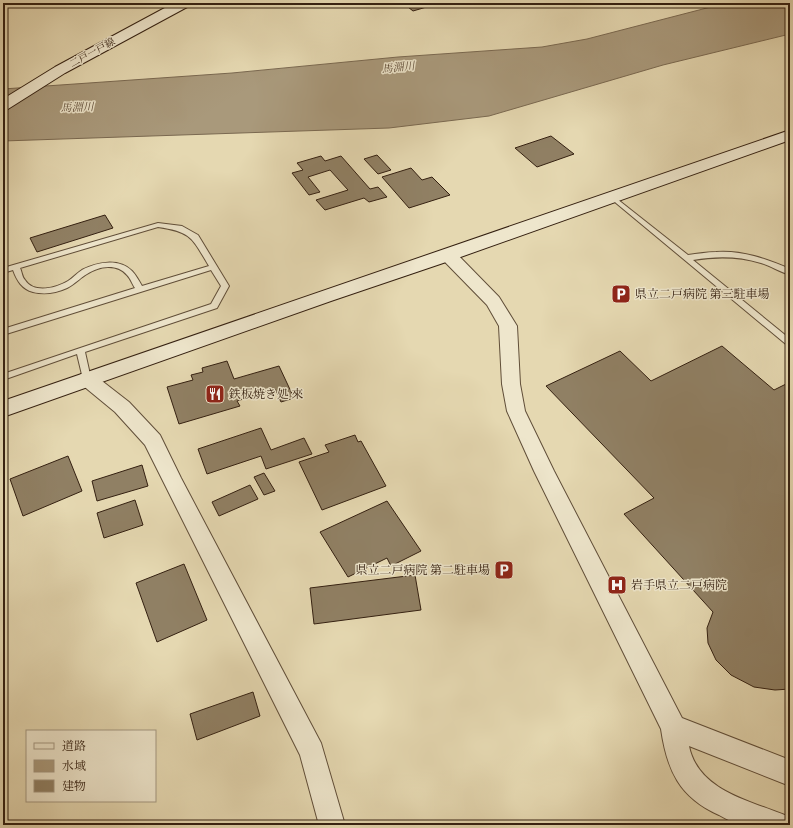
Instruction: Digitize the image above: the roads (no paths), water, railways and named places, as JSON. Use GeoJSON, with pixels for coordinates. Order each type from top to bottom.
{"type":"FeatureCollection","features":[{"type":"Feature","properties":{"kind":"street","name":"二戸一戸線"},"geometry":{"type":"LineString","coordinates":[[3,106],[60,70],[184,3]]}},
{"type":"Feature","properties":{"kind":"street"},"geometry":{"type":"LineString","coordinates":[[3,409],[324,296],[448,255],[790,134]]}},
{"type":"Feature","properties":{"kind":"street"},"geometry":{"type":"LineString","coordinates":[[448,255],[493,301],[508,326],[511,384],[516,411],[544,471],[673,727],[680,761],[694,783],[721,804],[778,825]]}},
{"type":"Feature","properties":{"kind":"street"},"geometry":{"type":"LineString","coordinates":[[87,379],[122,407],[153,440],[172,480],[312,752],[332,825]]}},
{"type":"Feature","properties":{"kind":"street"},"geometry":{"type":"LineString","coordinates":[[673,727],[790,773]]}},
{"type":"Feature","properties":{"kind":"lane"},"geometry":{"type":"LineString","coordinates":[[612,197],[790,343]]}},
{"type":"Feature","properties":{"kind":"lane"},"geometry":{"type":"LineString","coordinates":[[3,271],[158,225],[180,228],[195,238],[225,286],[214,306],[3,377]]}},
{"type":"Feature","properties":{"kind":"lane"},"geometry":{"type":"LineString","coordinates":[[686,258],[718,254],[743,256],[772,264],[790,272]]}},
{"type":"Feature","properties":{"kind":"lane"},"geometry":{"type":"LineString","coordinates":[[16,267],[22,282],[32,289],[48,291],[62,288],[72,282],[83,272],[97,266],[110,264],[124,268],[131,274],[139,289]]}},
{"type":"Feature","properties":{"kind":"lane"},"geometry":{"type":"LineString","coordinates":[[3,332],[213,266]]}},
{"type":"Feature","properties":{"kind":"lane"},"geometry":{"type":"LineString","coordinates":[[80,350],[87,379]]}},
{"type":"Feature","properties":{"kind":"water","name":"馬淵川"},"geometry":{"type":"Polygon","coordinates":[[[726,3],[790,3],[790,34],[663,65],[489,116],[389,128],[3,141],[3,89],[232,73],[398,57],[542,47],[587,39],[726,3]]]}},
{"type":"Feature","properties":{"kind":"place","name":"県立二戸病院 第三駐車場"},"geometry":{"type":"Point","coordinates":[621,294]}},
{"type":"Feature","properties":{"kind":"place","name":"鉄板焼き処 來"},"geometry":{"type":"Point","coordinates":[215,394]}},
{"type":"Feature","properties":{"kind":"place","name":"県立二戸病院 第二駐車場"},"geometry":{"type":"Point","coordinates":[504,570]}},
{"type":"Feature","properties":{"kind":"place","name":"岩手県立二戸病院"},"geometry":{"type":"Point","coordinates":[617,585]}}]}
